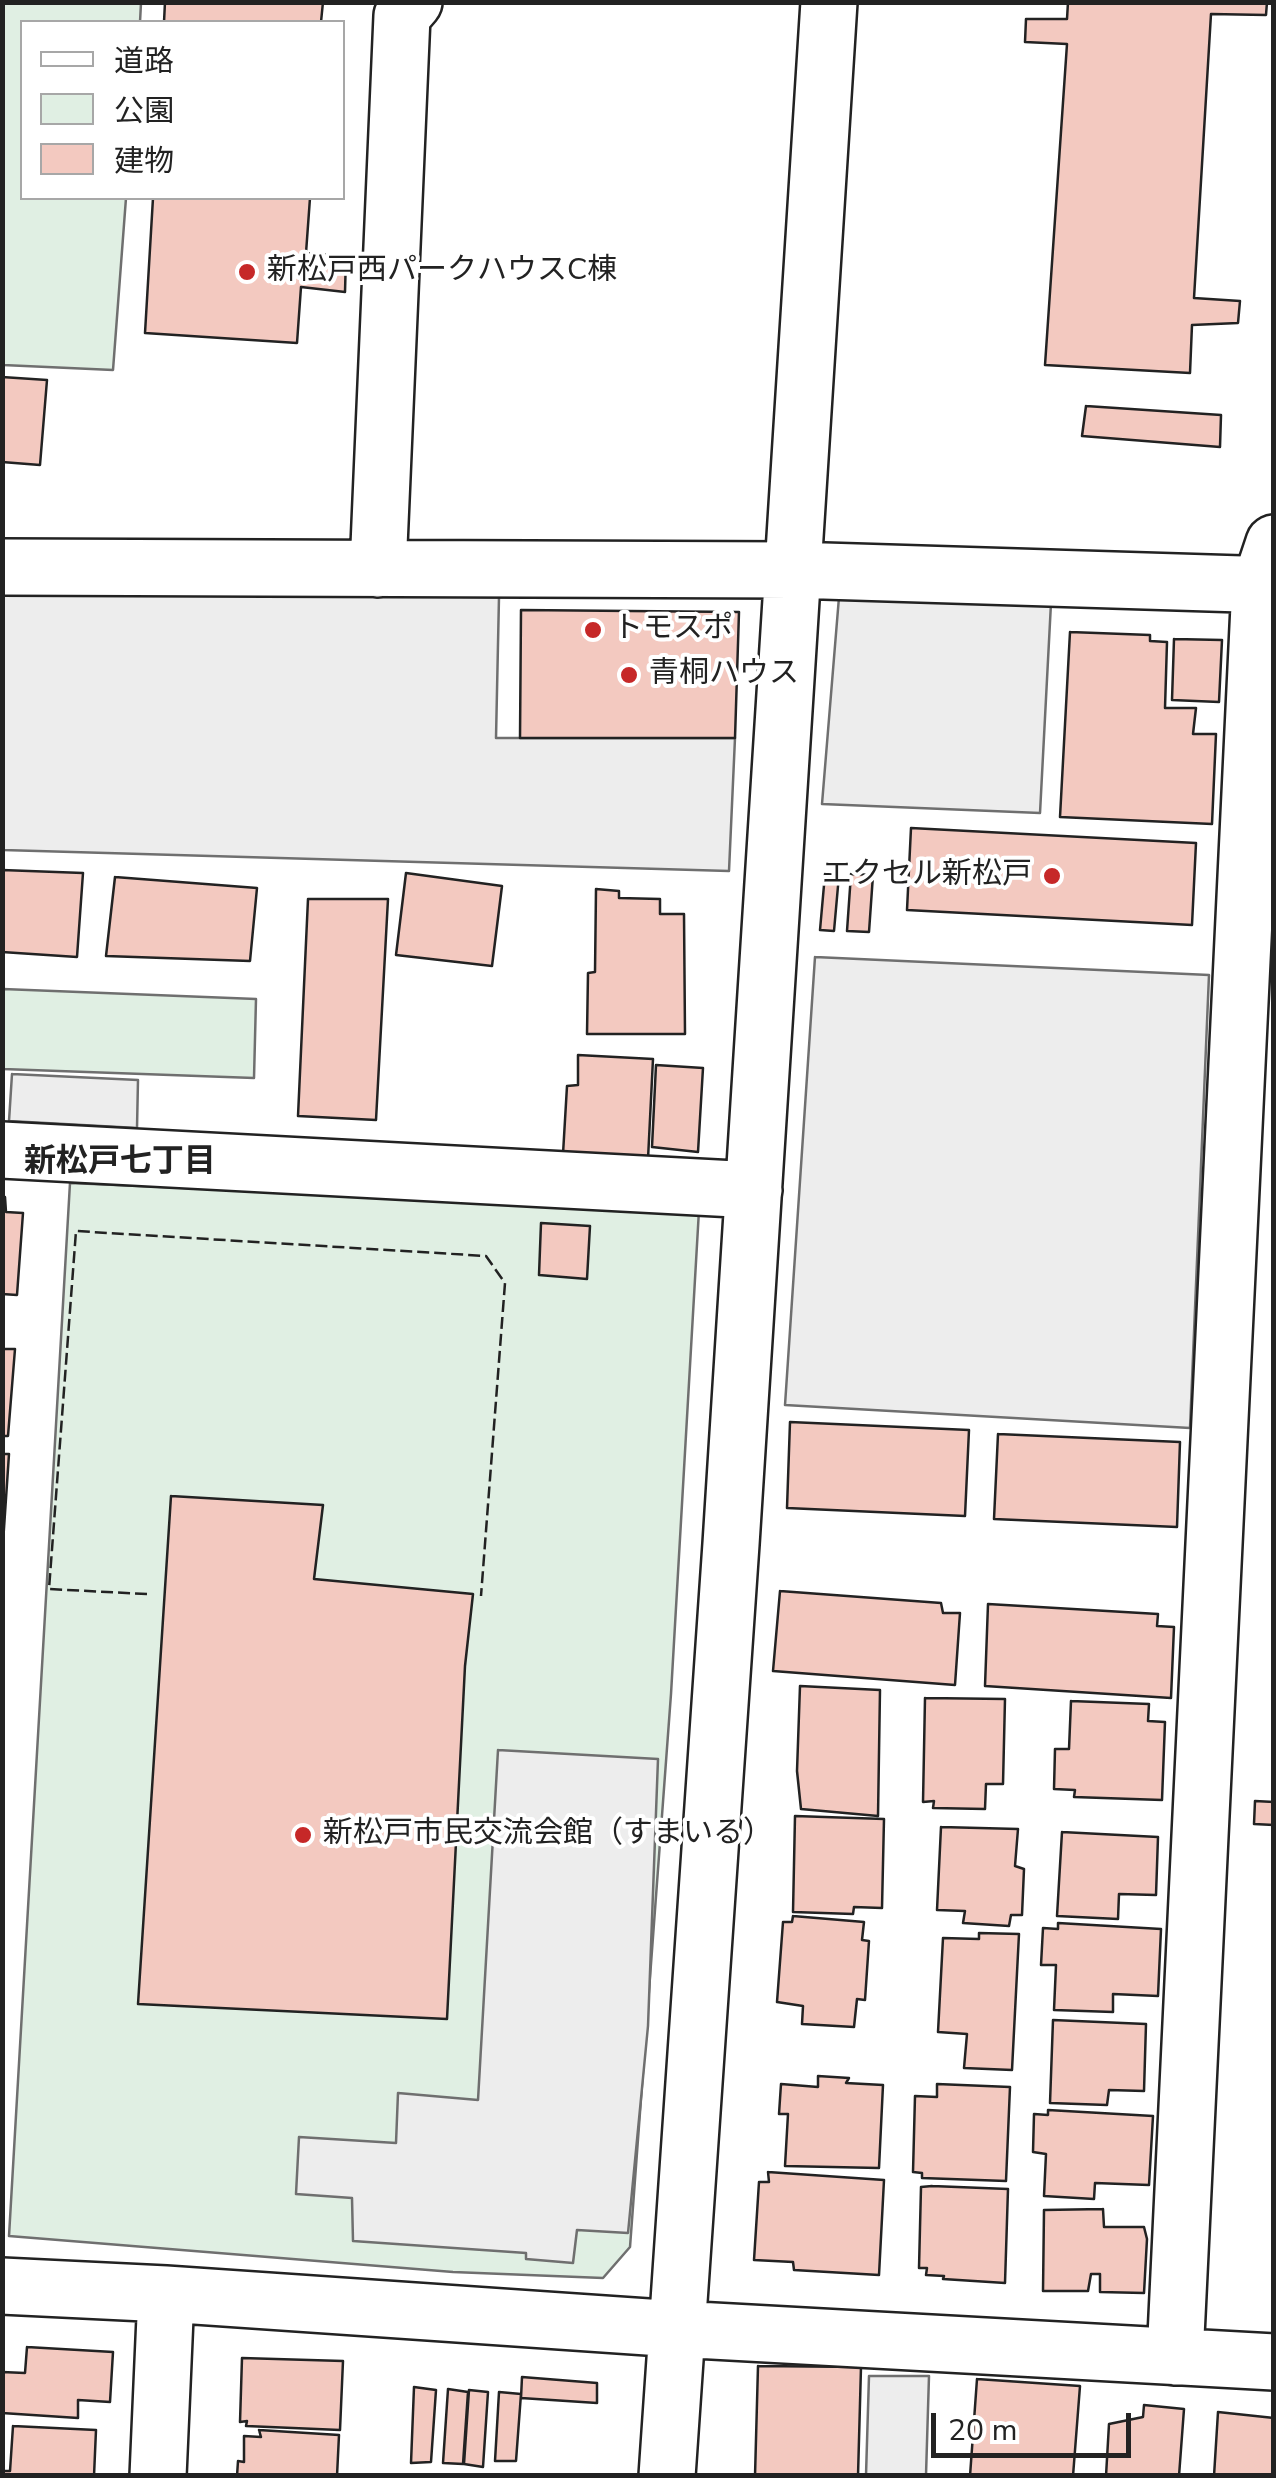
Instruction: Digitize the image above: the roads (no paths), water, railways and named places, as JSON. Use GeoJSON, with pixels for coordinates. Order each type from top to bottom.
{"type":"FeatureCollection","features":[{"type":"Feature","properties":{"kind":"street"},"geometry":{"type":"LineString","coordinates":[[378,568],[402,16],[414,2]]}},
{"type":"Feature","properties":{"kind":"street"},"geometry":{"type":"LineString","coordinates":[[667,2476],[829,2]]}},
{"type":"Feature","properties":{"kind":"street"},"geometry":{"type":"LineString","coordinates":[[2,567],[1269,571],[1175,2357]]}},
{"type":"Feature","properties":{"kind":"street"},"geometry":{"type":"LineString","coordinates":[[2,1150],[754,1190]]}},
{"type":"Feature","properties":{"kind":"street"},"geometry":{"type":"LineString","coordinates":[[2,2286],[676,2330],[1274,2362]]}},
{"type":"Feature","properties":{"kind":"street"},"geometry":{"type":"LineString","coordinates":[[158,2476],[166,2294]]}},
{"type":"Feature","properties":{"kind":"place","name":"新松戸西パークハウスC棟"},"geometry":{"type":"Point","coordinates":[247,272]}},
{"type":"Feature","properties":{"kind":"place","name":"トモスポ"},"geometry":{"type":"Point","coordinates":[593,630]}},
{"type":"Feature","properties":{"kind":"place","name":"青桐ハウス"},"geometry":{"type":"Point","coordinates":[629,675]}},
{"type":"Feature","properties":{"kind":"place","name":"エクセル新松戸"},"geometry":{"type":"Point","coordinates":[1052,876]}},
{"type":"Feature","properties":{"kind":"place","name":"新松戸市民交流会館（すまいる）"},"geometry":{"type":"Point","coordinates":[303,1835]}},
{"type":"Feature","properties":{"kind":"district","name":"新松戸七丁目"},"geometry":{"type":"Point","coordinates":[120,1163]}}]}
